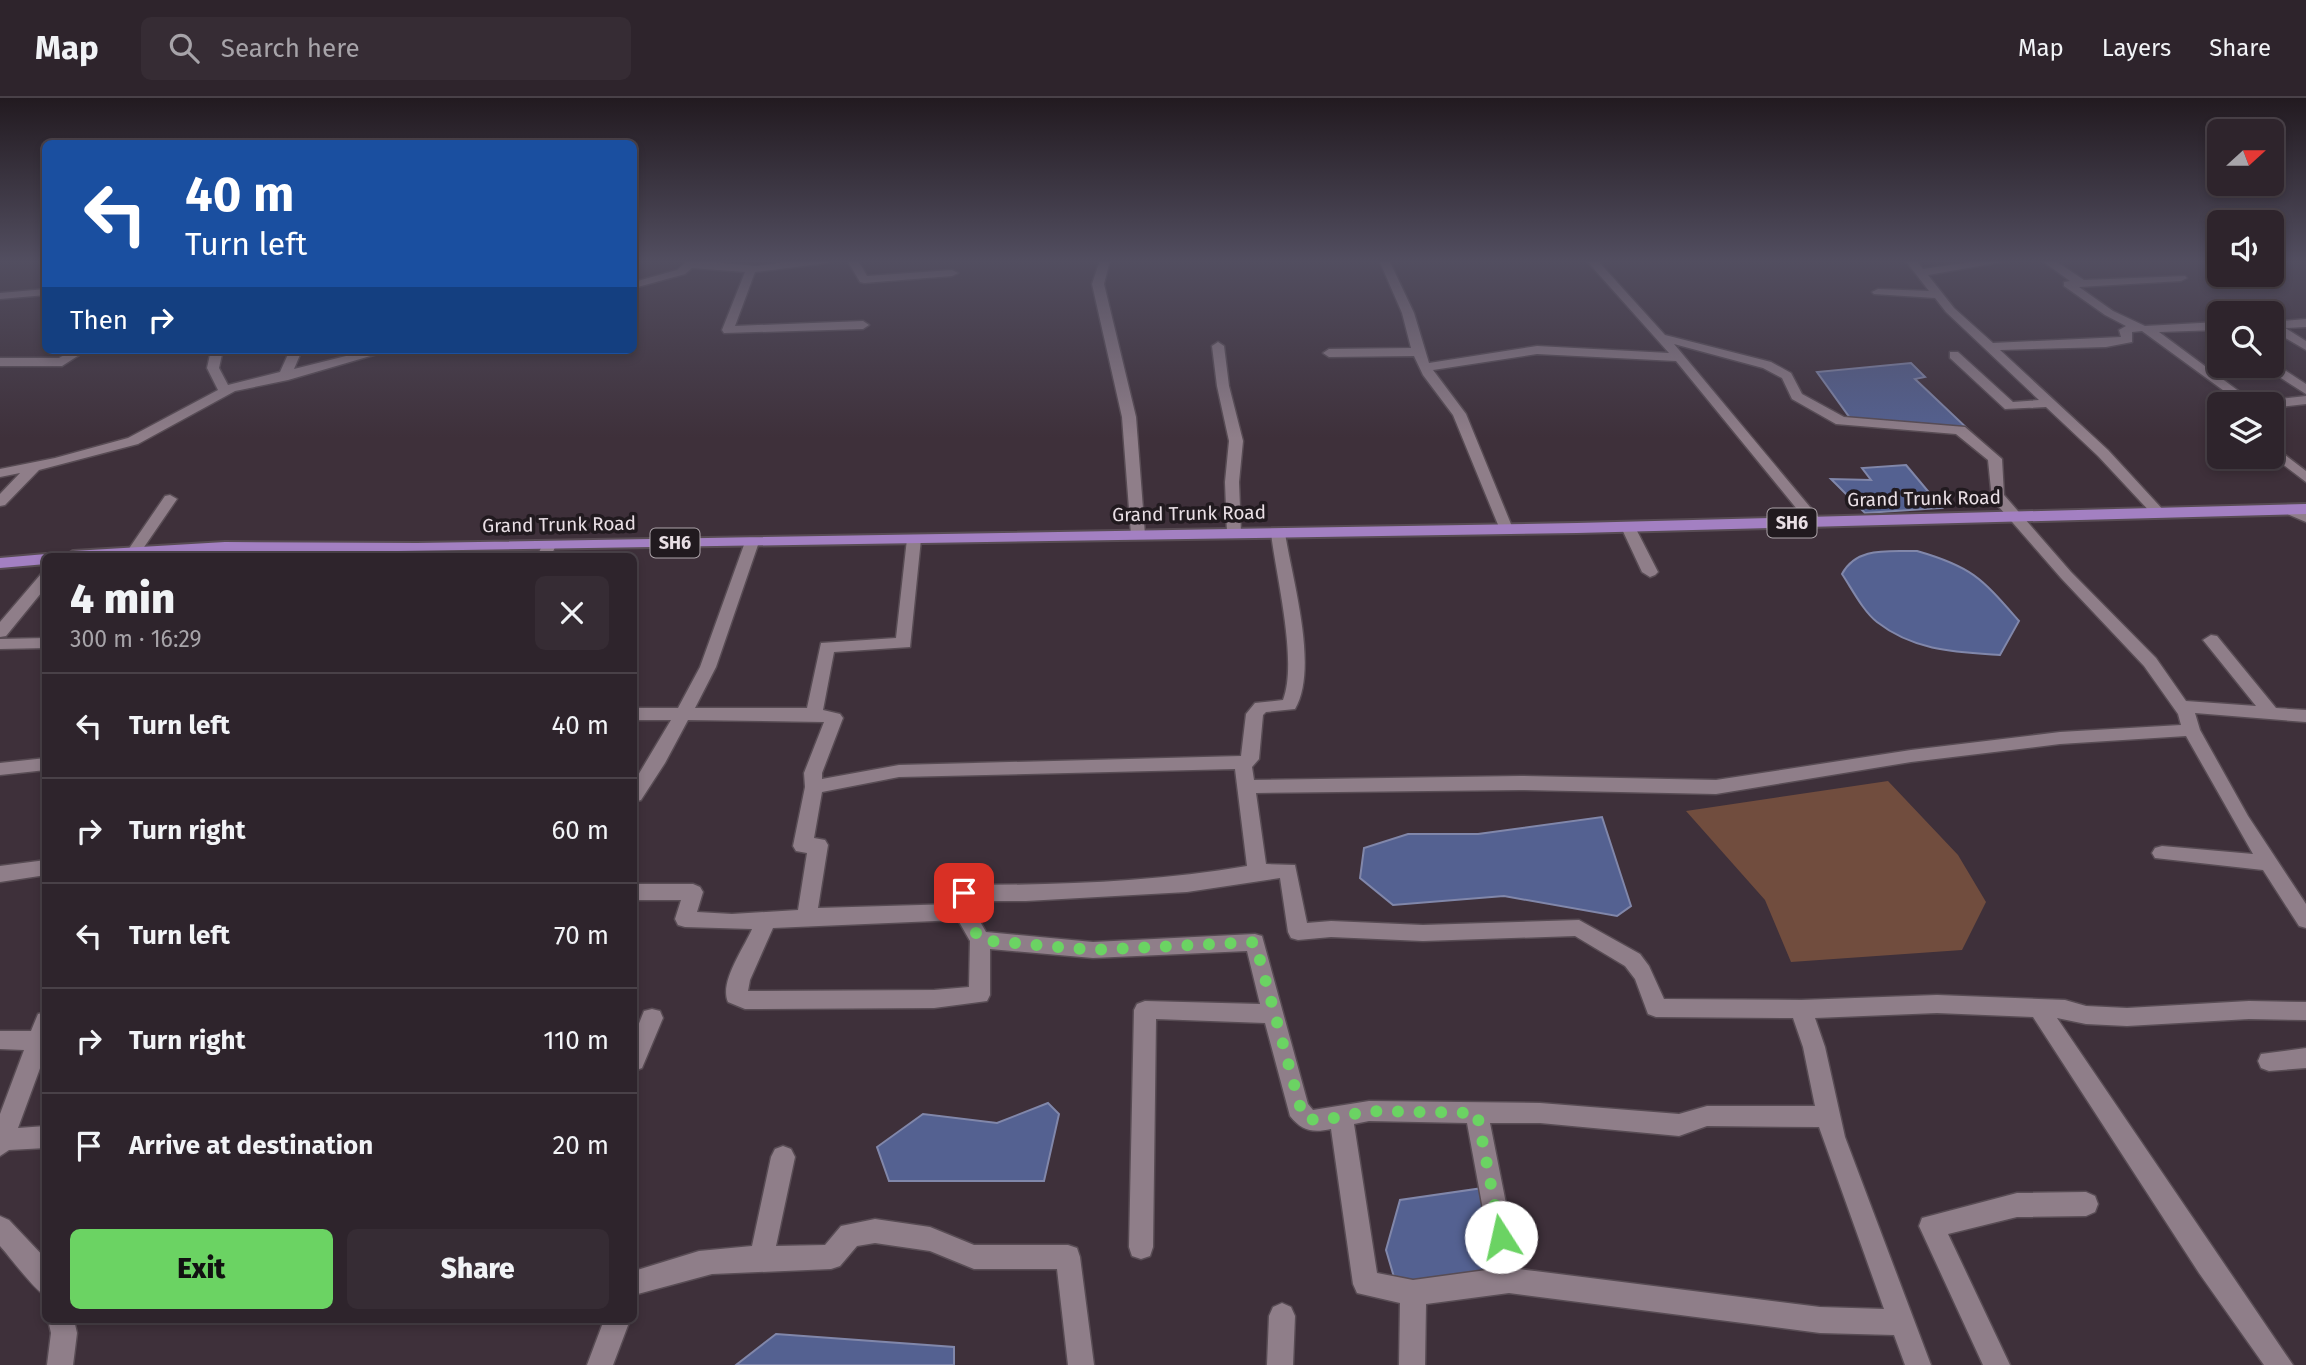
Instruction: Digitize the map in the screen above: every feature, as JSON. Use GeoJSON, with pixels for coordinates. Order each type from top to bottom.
{"type":"FeatureCollection","features":[{"type":"Feature","properties":{"kind":"main road","name":"Grand Trunk Road"},"geometry":{"type":"LineString","coordinates":[[133,553],[547,551],[914,538],[1628,527],[2298,510]]}},
{"type":"Feature","properties":{"kind":"main road"},"geometry":{"type":"LineString","coordinates":[[0,563],[42,559]]}},
{"type":"Feature","properties":{"kind":"street"},"geometry":{"type":"LineString","coordinates":[[732,319],[728,330],[863,324]]}},
{"type":"Feature","properties":{"kind":"street"},"geometry":{"type":"LineString","coordinates":[[1106,319],[1129,417],[1138,535]]}},
{"type":"Feature","properties":{"kind":"street"},"geometry":{"type":"LineString","coordinates":[[1410,319],[1425,367],[1459,414],[1506,529]]}},
{"type":"Feature","properties":{"kind":"street"},"geometry":{"type":"LineString","coordinates":[[1645,319],[1815,522]]}},
{"type":"Feature","properties":{"kind":"street"},"geometry":{"type":"LineString","coordinates":[[1962,319],[2047,403],[2103,453],[2159,513]]}},
{"type":"Feature","properties":{"kind":"street"},"geometry":{"type":"LineString","coordinates":[[2126,319],[2233,392]]}},
{"type":"Feature","properties":{"kind":"street"},"geometry":{"type":"LineString","coordinates":[[2284,324],[2306,323]]}},
{"type":"Feature","properties":{"kind":"street"},"geometry":{"type":"LineString","coordinates":[[1990,347],[2106,343],[2128,339],[2125,330],[2207,327]]}},
{"type":"Feature","properties":{"kind":"street"},"geometry":{"type":"LineString","coordinates":[[2284,332],[2306,346]]}},
{"type":"Feature","properties":{"kind":"street"},"geometry":{"type":"LineString","coordinates":[[1661,337],[1767,365],[1787,376],[1797,396],[1842,421],[1960,430],[1995,459],[1997,496],[2097,609],[2136,644],[2181,706],[2221,787],[2306,920]]}},
{"type":"Feature","properties":{"kind":"street"},"geometry":{"type":"LineString","coordinates":[[1218,346],[1223,386],[1236,441],[1232,482],[1234,534]]}},
{"type":"Feature","properties":{"kind":"street"},"geometry":{"type":"LineString","coordinates":[[1425,367],[1537,350],[1679,357]]}},
{"type":"Feature","properties":{"kind":"street"},"geometry":{"type":"LineString","coordinates":[[1329,352],[1419,352]]}},
{"type":"Feature","properties":{"kind":"street"},"geometry":{"type":"LineString","coordinates":[[0,362],[62,362],[75,354]]}},
{"type":"Feature","properties":{"kind":"street"},"geometry":{"type":"LineString","coordinates":[[216,354],[213,368],[225,391]]}},
{"type":"Feature","properties":{"kind":"street"},"geometry":{"type":"LineString","coordinates":[[284,377],[294,354]]}},
{"type":"Feature","properties":{"kind":"street"},"geometry":{"type":"LineString","coordinates":[[0,473],[133,441],[225,391],[370,354]]}},
{"type":"Feature","properties":{"kind":"street"},"geometry":{"type":"LineString","coordinates":[[1954,355],[2010,406],[2047,403]]}},
{"type":"Feature","properties":{"kind":"street"},"geometry":{"type":"LineString","coordinates":[[2284,375],[2306,390]]}},
{"type":"Feature","properties":{"kind":"street"},"geometry":{"type":"LineString","coordinates":[[2284,403],[2306,400]]}},
{"type":"Feature","properties":{"kind":"street"},"geometry":{"type":"LineString","coordinates":[[2284,459],[2306,478]]}},
{"type":"Feature","properties":{"kind":"street"},"geometry":{"type":"LineString","coordinates":[[0,502],[35,466]]}},
{"type":"Feature","properties":{"kind":"street"},"geometry":{"type":"LineString","coordinates":[[133,553],[170,499]]}},
{"type":"Feature","properties":{"kind":"street"},"geometry":{"type":"LineString","coordinates":[[2298,510],[2306,518]]}},
{"type":"Feature","properties":{"kind":"street"},"geometry":{"type":"LineString","coordinates":[[1628,527],[1650,572]]}},
{"type":"Feature","properties":{"kind":"street"},"geometry":{"type":"LineString","coordinates":[[814,787],[912,771],[1243,764],[1250,759],[1255,714],[1261,708],[1289,705],[1295,697],[1297,673],[1278,533]]}},
{"type":"Feature","properties":{"kind":"street"},"geometry":{"type":"LineString","coordinates":[[814,714],[827,647],[904,643],[914,538]]}},
{"type":"Feature","properties":{"kind":"street"},"geometry":{"type":"LineString","coordinates":[[637,787],[659,758],[708,667],[751,542]]}},
{"type":"Feature","properties":{"kind":"street"},"geometry":{"type":"LineString","coordinates":[[0,632],[42,582]]}},
{"type":"Feature","properties":{"kind":"street"},"geometry":{"type":"LineString","coordinates":[[2211,640],[2271,713]]}},
{"type":"Feature","properties":{"kind":"street"},"geometry":{"type":"LineString","coordinates":[[0,644],[42,643]]}},
{"type":"Feature","properties":{"kind":"street"},"geometry":{"type":"LineString","coordinates":[[2181,706],[2306,716]]}},
{"type":"Feature","properties":{"kind":"street"},"geometry":{"type":"LineString","coordinates":[[637,714],[814,714],[834,718],[813,773],[814,787],[803,846],[818,845],[807,917]]}},
{"type":"Feature","properties":{"kind":"street"},"geometry":{"type":"LineString","coordinates":[[1246,787],[1520,783],[1716,787],[1911,756],[2060,738],[2191,730]]}},
{"type":"Feature","properties":{"kind":"street"},"geometry":{"type":"LineString","coordinates":[[0,769],[42,764]]}},
{"type":"Feature","properties":{"kind":"street"},"geometry":{"type":"LineString","coordinates":[[1243,764],[1257,872]]}},
{"type":"Feature","properties":{"kind":"street"},"geometry":{"type":"LineString","coordinates":[[2162,853],[2269,863]]}},
{"type":"Feature","properties":{"kind":"street"},"geometry":{"type":"LineString","coordinates":[[0,874],[42,868]]}},
{"type":"Feature","properties":{"kind":"street"},"geometry":{"type":"LineString","coordinates":[[766,922],[739,980],[736,996],[746,1000],[934,999],[979,995],[980,940],[964,912],[964,893],[1027,893],[1186,884],[1257,872],[1288,870],[1298,932],[1331,929],[1423,933],[1578,928],[1594,942],[1628,955],[1646,980],[1656,1008],[1801,1009],[1891,1004],[2065,1009],[2086,1016],[2127,1017],[2249,1010],[2306,1011]]}},
{"type":"Feature","properties":{"kind":"street"},"geometry":{"type":"LineString","coordinates":[[637,892],[693,891],[685,919],[727,923],[807,917],[964,912]]}},
{"type":"Feature","properties":{"kind":"street"},"geometry":{"type":"LineString","coordinates":[[980,940],[1093,950],[1255,942],[1303,1117],[1318,1121],[1369,1111],[1540,1113],[1679,1125],[1707,1116],[1828,1117]]}},
{"type":"Feature","properties":{"kind":"street"},"geometry":{"type":"LineString","coordinates":[[2039,1008],[2208,1264],[2280,1365]]}},
{"type":"Feature","properties":{"kind":"street"},"geometry":{"type":"LineString","coordinates":[[1801,1009],[1814,1047],[1828,1117],[1918,1365]]}},
{"type":"Feature","properties":{"kind":"street"},"geometry":{"type":"LineString","coordinates":[[1141,1247],[1145,1010],[1273,1014]]}},
{"type":"Feature","properties":{"kind":"street"},"geometry":{"type":"LineString","coordinates":[[637,1054],[652,1017]]}},
{"type":"Feature","properties":{"kind":"street"},"geometry":{"type":"LineString","coordinates":[[0,1040],[42,1031]]}},
{"type":"Feature","properties":{"kind":"street"},"geometry":{"type":"LineString","coordinates":[[42,1031],[1,1142],[42,1137]]}},
{"type":"Feature","properties":{"kind":"street"},"geometry":{"type":"LineString","coordinates":[[2269,1061],[2306,1058]]}},
{"type":"Feature","properties":{"kind":"street"},"geometry":{"type":"LineString","coordinates":[[1477,1113],[1509,1280]]}},
{"type":"Feature","properties":{"kind":"street"},"geometry":{"type":"LineString","coordinates":[[1341,1116],[1366,1284],[1413,1293],[1509,1280],[1820,1321],[1902,1322]]}},
{"type":"Feature","properties":{"kind":"street"},"geometry":{"type":"LineString","coordinates":[[761,1260],[783,1157]]}},
{"type":"Feature","properties":{"kind":"street"},"geometry":{"type":"LineString","coordinates":[[1997,1365],[1931,1226],[2017,1205],[2085,1204]]}},
{"type":"Feature","properties":{"kind":"street"},"geometry":{"type":"LineString","coordinates":[[0,1228],[42,1277]]}},
{"type":"Feature","properties":{"kind":"street"},"geometry":{"type":"LineString","coordinates":[[637,1282],[688,1266],[737,1259],[831,1257],[850,1235],[875,1231],[930,1239],[974,1257],[1068,1257],[1081,1365]]}},
{"type":"Feature","properties":{"kind":"street"},"geometry":{"type":"LineString","coordinates":[[1412,1365],[1413,1293]]}},
{"type":"Feature","properties":{"kind":"street"},"geometry":{"type":"LineString","coordinates":[[1280,1365],[1282,1317]]}},
{"type":"Feature","properties":{"kind":"street"},"geometry":{"type":"LineString","coordinates":[[60,1365],[64,1333],[62,1323]]}},
{"type":"Feature","properties":{"kind":"street"},"geometry":{"type":"LineString","coordinates":[[600,1365],[616,1323]]}},
{"type":"Feature","properties":{"kind":"shaded area"},"geometry":{"type":"Polygon","coordinates":[[[1888,781],[1958,855],[1986,902],[1962,950],[1791,962],[1765,900],[1686,811],[1888,781]]]}},
{"type":"Feature","properties":{"kind":"water"},"geometry":{"type":"Polygon","coordinates":[[[1911,363],[1925,377],[1915,379],[1970,431],[1855,425],[1817,372],[1911,363]]]}},
{"type":"Feature","properties":{"kind":"water"},"geometry":{"type":"Polygon","coordinates":[[[1906,465],[1942,508],[1865,513],[1831,479],[1871,480],[1862,468],[1906,465]]]}},
{"type":"Feature","properties":{"kind":"water"},"geometry":{"type":"Polygon","coordinates":[[[1885,551],[1917,551],[1951,563],[1975,576],[2019,621],[2000,655],[1936,648],[1891,632],[1867,612],[1842,574],[1848,565],[1865,555],[1885,551]]]}},
{"type":"Feature","properties":{"kind":"water"},"geometry":{"type":"Polygon","coordinates":[[[1602,817],[1631,906],[1617,916],[1504,896],[1393,905],[1360,878],[1364,848],[1408,834],[1478,834],[1602,817]]]}},
{"type":"Feature","properties":{"kind":"water"},"geometry":{"type":"Polygon","coordinates":[[[1048,1103],[1059,1114],[1044,1181],[889,1181],[877,1147],[923,1114],[997,1123],[1048,1103]]]}},
{"type":"Feature","properties":{"kind":"water"},"geometry":{"type":"Polygon","coordinates":[[[1490,1187],[1499,1291],[1399,1294],[1386,1250],[1400,1200],[1490,1187]]]}},
{"type":"Feature","properties":{"kind":"water"},"geometry":{"type":"Polygon","coordinates":[[[776,1334],[954,1347],[954,1365],[736,1365],[776,1334]]]}},
{"type":"Feature","properties":{"kind":"route"},"geometry":{"type":"LineString","coordinates":[[964,893],[964,912],[980,940],[1093,950],[1255,942],[1298,1109],[1303,1117],[1318,1121],[1369,1111],[1477,1113],[1501,1237]]}}]}
